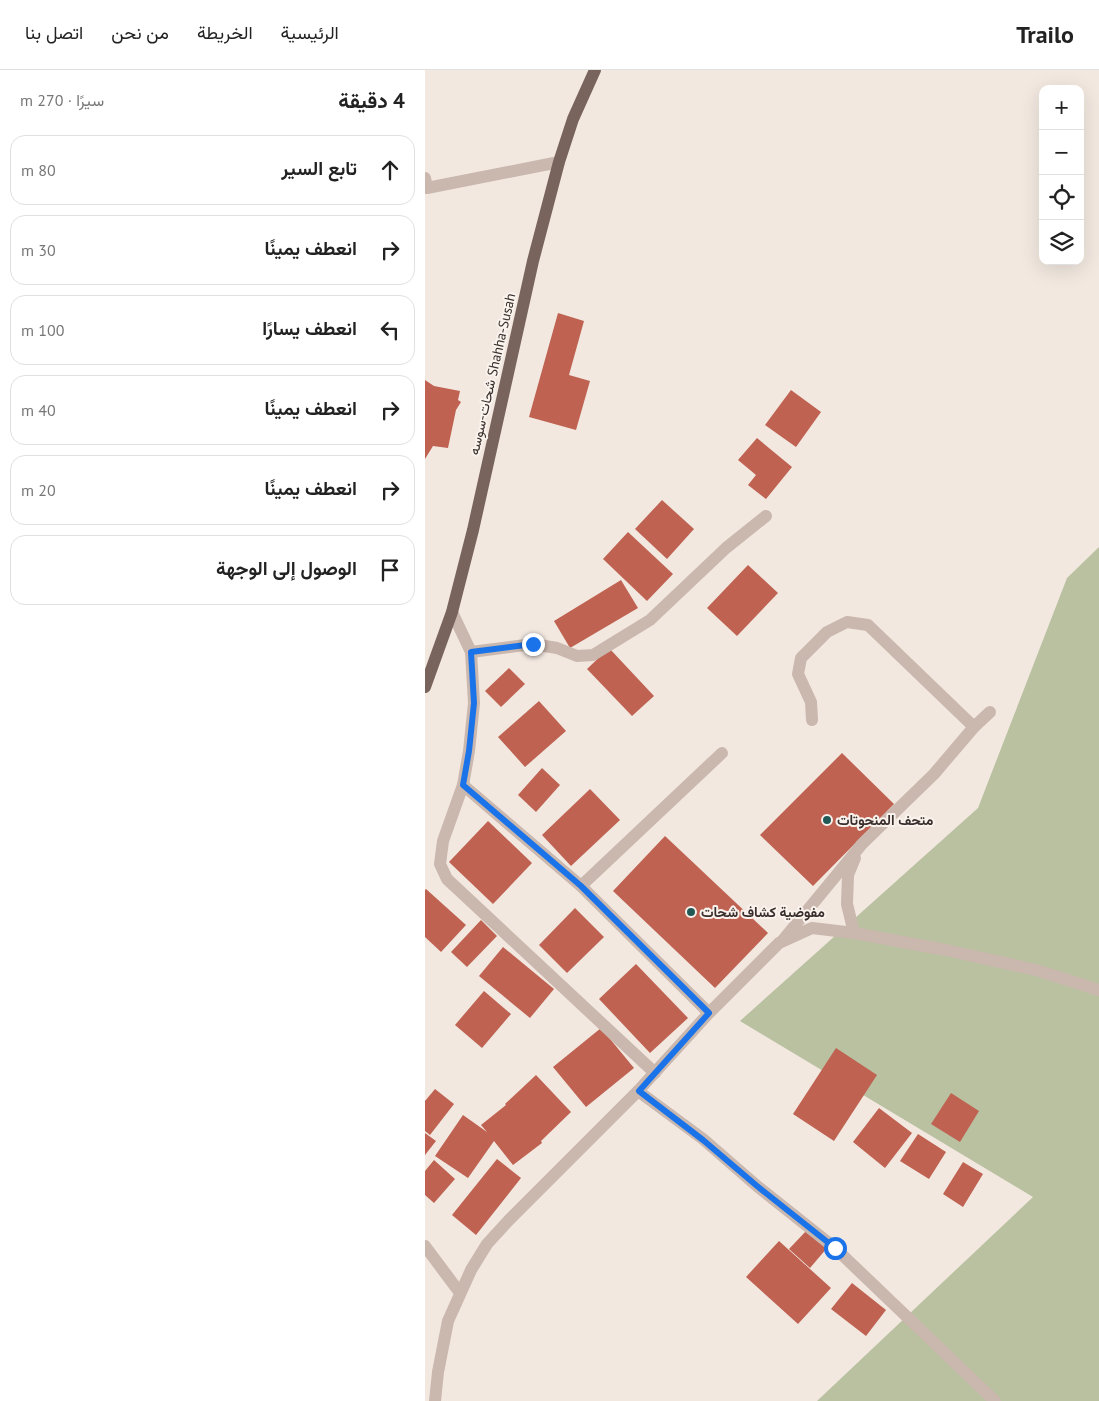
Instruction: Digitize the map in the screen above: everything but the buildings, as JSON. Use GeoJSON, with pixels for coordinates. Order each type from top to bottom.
{"type":"FeatureCollection","features":[{"type":"Feature","properties":{"kind":"main road","name":"شحات-سوسه Shahha-Susah"},"geometry":{"type":"LineString","coordinates":[[425,687],[451,612],[473,530],[533,261],[559,162],[573,119],[595,70]]}},
{"type":"Feature","properties":{"kind":"street"},"geometry":{"type":"LineString","coordinates":[[425,178],[427,188],[559,162]]}},
{"type":"Feature","properties":{"kind":"street"},"geometry":{"type":"LineString","coordinates":[[471,652],[533,644],[557,648],[577,656],[593,655],[650,620],[726,548],[766,516]]}},
{"type":"Feature","properties":{"kind":"street"},"geometry":{"type":"LineString","coordinates":[[451,612],[471,652],[474,703],[463,785],[443,841],[440,864],[447,879],[655,1073]]}},
{"type":"Feature","properties":{"kind":"street"},"geometry":{"type":"LineString","coordinates":[[812,720],[811,702],[798,674],[801,658],[827,632],[847,622],[868,625],[975,727]]}},
{"type":"Feature","properties":{"kind":"street"},"geometry":{"type":"LineString","coordinates":[[435,1401],[438,1372],[449,1321],[460,1292],[487,1244],[639,1091],[709,1013],[779,943],[861,844],[934,774],[990,712]]}},
{"type":"Feature","properties":{"kind":"street"},"geometry":{"type":"LineString","coordinates":[[581,886],[723,752]]}},
{"type":"Feature","properties":{"kind":"street"},"geometry":{"type":"LineString","coordinates":[[463,785],[581,886],[709,1013]]}},
{"type":"Feature","properties":{"kind":"street"},"geometry":{"type":"LineString","coordinates":[[854,933],[847,904],[848,875],[861,844]]}},
{"type":"Feature","properties":{"kind":"street"},"geometry":{"type":"LineString","coordinates":[[779,943],[812,928],[854,933],[946,950],[1036,970],[1099,990]]}},
{"type":"Feature","properties":{"kind":"street"},"geometry":{"type":"LineString","coordinates":[[639,1091],[703,1140],[835,1248],[995,1401]]}},
{"type":"Feature","properties":{"kind":"street"},"geometry":{"type":"LineString","coordinates":[[425,1246],[460,1292]]}},
{"type":"Feature","properties":{"kind":"green space"},"geometry":{"type":"Polygon","coordinates":[[[1099,547],[1099,1401],[817,1401],[1033,1197],[740,1021],[978,808],[1067,578],[1099,547]]]}},
{"type":"Feature","properties":{"kind":"place","name":"متحف المنحوتات"},"geometry":{"type":"Point","coordinates":[827,820]}},
{"type":"Feature","properties":{"kind":"place","name":"مفوضية كشاف شحات"},"geometry":{"type":"Point","coordinates":[691,912]}},
{"type":"Feature","properties":{"kind":"route"},"geometry":{"type":"LineString","coordinates":[[533,644],[471,652],[474,703],[463,785],[581,886],[709,1013],[639,1091],[703,1140],[835,1248]]}}]}
